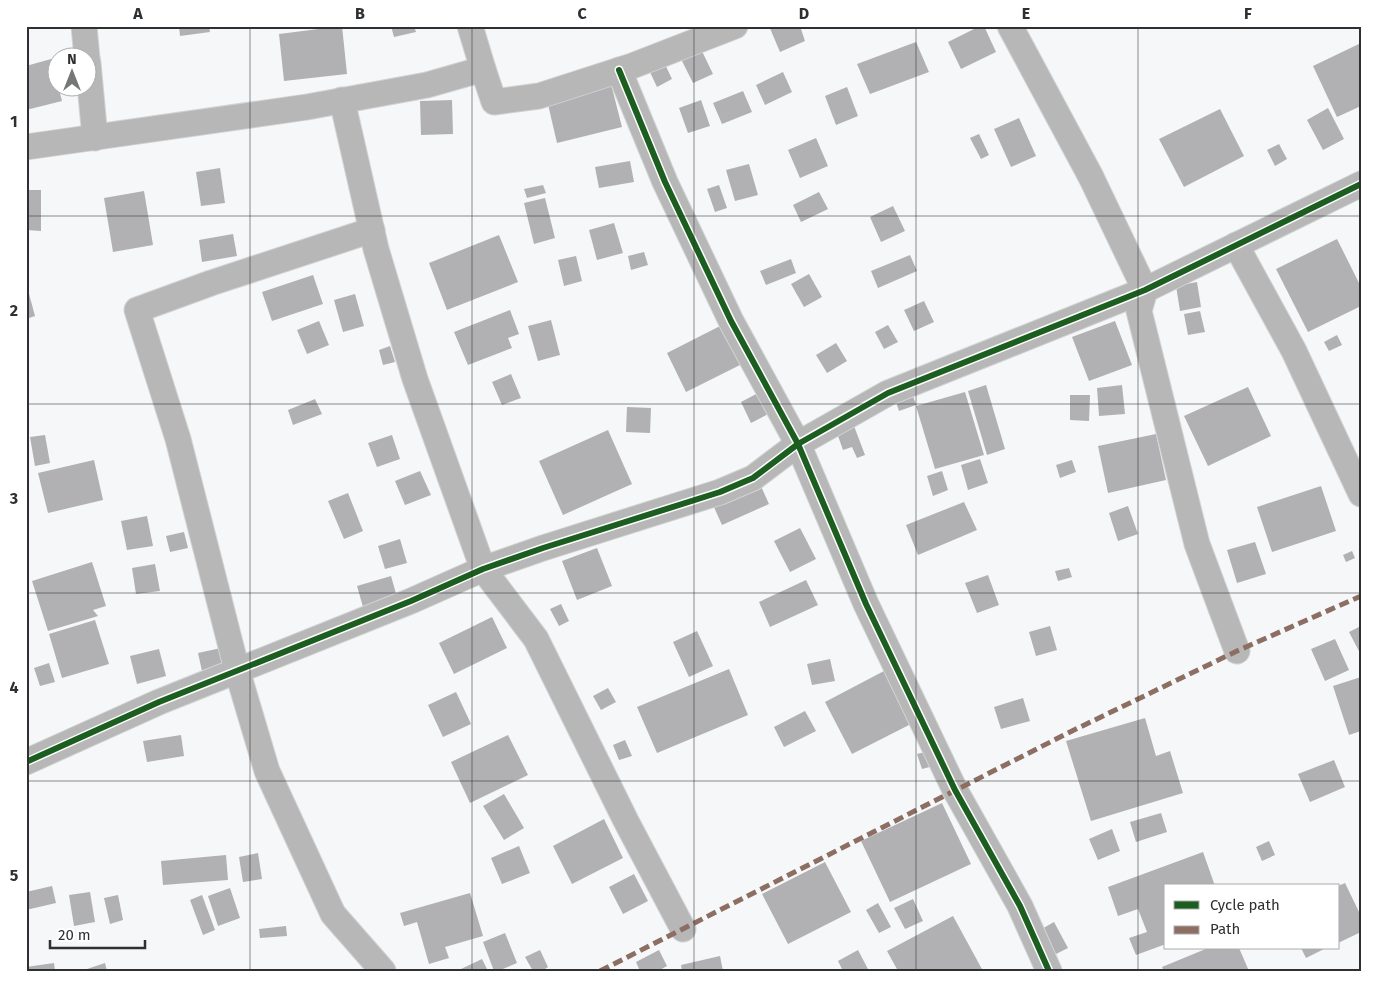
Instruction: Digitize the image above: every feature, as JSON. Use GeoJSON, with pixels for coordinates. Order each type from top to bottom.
{"type":"FeatureCollection","features":[{"type":"Feature","properties":{"kind":"street"},"geometry":{"type":"LineString","coordinates":[[84,26],[86,48]]}},
{"type":"Feature","properties":{"kind":"street"},"geometry":{"type":"LineString","coordinates":[[470,26],[494,102],[538,96],[619,70],[735,26]]}},
{"type":"Feature","properties":{"kind":"street"},"geometry":{"type":"LineString","coordinates":[[1010,26],[1091,177],[1145,290],[1138,311],[1196,544],[1237,651]]}},
{"type":"Feature","properties":{"kind":"street"},"geometry":{"type":"LineString","coordinates":[[26,147],[342,100],[426,85],[483,69]]}},
{"type":"Feature","properties":{"kind":"street"},"geometry":{"type":"LineString","coordinates":[[619,70],[665,182],[731,321],[798,444],[866,604],[955,790],[1020,906],[1049,971]]}},
{"type":"Feature","properties":{"kind":"street"},"geometry":{"type":"LineString","coordinates":[[91,98],[95,138]]}},
{"type":"Feature","properties":{"kind":"street"},"geometry":{"type":"LineString","coordinates":[[342,100],[376,249],[415,379],[482,569],[536,639],[622,812],[683,929]]}},
{"type":"Feature","properties":{"kind":"street"},"geometry":{"type":"LineString","coordinates":[[26,762],[159,702],[411,601],[482,569],[720,492],[754,478],[798,444],[888,393],[1145,290],[1361,184]]}},
{"type":"Feature","properties":{"kind":"street"},"geometry":{"type":"LineString","coordinates":[[372,230],[211,283],[137,310],[178,439],[237,670],[267,771],[333,914],[384,971]]}},
{"type":"Feature","properties":{"kind":"street"},"geometry":{"type":"LineString","coordinates":[[1236,245],[1294,352],[1361,494]]}},
{"type":"Feature","properties":{"kind":"building"},"geometry":{"type":"Polygon","coordinates":[[[179,26],[209,26],[210,32],[180,36],[179,26]]]}},
{"type":"Feature","properties":{"kind":"building"},"geometry":{"type":"Polygon","coordinates":[[[342,26],[347,74],[284,81],[279,34],[342,26]]]}},
{"type":"Feature","properties":{"kind":"building"},"geometry":{"type":"Polygon","coordinates":[[[391,26],[414,26],[416,32],[394,37],[391,26]]]}},
{"type":"Feature","properties":{"kind":"building"},"geometry":{"type":"Polygon","coordinates":[[[769,26],[800,26],[805,41],[780,52],[769,26]]]}},
{"type":"Feature","properties":{"kind":"building"},"geometry":{"type":"Polygon","coordinates":[[[980,26],[984,26],[996,52],[961,69],[948,42],[980,26]]]}},
{"type":"Feature","properties":{"kind":"building"},"geometry":{"type":"Polygon","coordinates":[[[916,42],[929,72],[870,94],[857,64],[916,42]]]}},
{"type":"Feature","properties":{"kind":"building"},"geometry":{"type":"Polygon","coordinates":[[[1361,43],[1361,106],[1337,117],[1313,66],[1361,43]]]}},
{"type":"Feature","properties":{"kind":"building"},"geometry":{"type":"Polygon","coordinates":[[[699,45],[713,74],[693,83],[679,55],[699,45]]]}},
{"type":"Feature","properties":{"kind":"building"},"geometry":{"type":"Polygon","coordinates":[[[48,60],[48,98],[61,98],[62,101],[26,110],[26,66],[48,60]]]}},
{"type":"Feature","properties":{"kind":"building"},"geometry":{"type":"Polygon","coordinates":[[[663,60],[672,79],[657,87],[648,68],[663,60]]]}},
{"type":"Feature","properties":{"kind":"building"},"geometry":{"type":"Polygon","coordinates":[[[783,72],[792,92],[765,105],[756,85],[783,72]]]}},
{"type":"Feature","properties":{"kind":"building"},"geometry":{"type":"Polygon","coordinates":[[[611,84],[622,127],[557,143],[547,100],[611,84]]]}},
{"type":"Feature","properties":{"kind":"building"},"geometry":{"type":"Polygon","coordinates":[[[847,87],[858,116],[836,125],[825,96],[847,87]]]}},
{"type":"Feature","properties":{"kind":"building"},"geometry":{"type":"Polygon","coordinates":[[[743,91],[752,112],[722,124],[713,103],[743,91]]]}},
{"type":"Feature","properties":{"kind":"building"},"geometry":{"type":"Polygon","coordinates":[[[452,100],[453,134],[421,135],[420,101],[452,100]]]}},
{"type":"Feature","properties":{"kind":"building"},"geometry":{"type":"Polygon","coordinates":[[[701,100],[710,126],[688,133],[679,108],[701,100]]]}},
{"type":"Feature","properties":{"kind":"building"},"geometry":{"type":"Polygon","coordinates":[[[1328,108],[1344,139],[1323,150],[1307,120],[1328,108]]]}},
{"type":"Feature","properties":{"kind":"building"},"geometry":{"type":"Polygon","coordinates":[[[1220,109],[1244,156],[1184,187],[1159,139],[1220,109]]]}},
{"type":"Feature","properties":{"kind":"building"},"geometry":{"type":"Polygon","coordinates":[[[1019,118],[1036,156],[1011,167],[994,129],[1019,118]]]}},
{"type":"Feature","properties":{"kind":"building"},"geometry":{"type":"Polygon","coordinates":[[[979,134],[989,155],[981,159],[970,138],[979,134]]]}},
{"type":"Feature","properties":{"kind":"building"},"geometry":{"type":"Polygon","coordinates":[[[816,138],[828,166],[800,178],[788,150],[816,138]]]}},
{"type":"Feature","properties":{"kind":"building"},"geometry":{"type":"Polygon","coordinates":[[[1279,144],[1287,159],[1275,166],[1267,150],[1279,144]]]}},
{"type":"Feature","properties":{"kind":"building"},"geometry":{"type":"Polygon","coordinates":[[[630,161],[634,182],[599,188],[595,167],[630,161]]]}},
{"type":"Feature","properties":{"kind":"building"},"geometry":{"type":"Polygon","coordinates":[[[749,164],[758,195],[735,201],[726,170],[749,164]]]}},
{"type":"Feature","properties":{"kind":"building"},"geometry":{"type":"Polygon","coordinates":[[[220,168],[225,203],[201,206],[196,172],[220,168]]]}},
{"type":"Feature","properties":{"kind":"building"},"geometry":{"type":"Polygon","coordinates":[[[543,185],[546,193],[527,198],[524,189],[543,185]]]}},
{"type":"Feature","properties":{"kind":"building"},"geometry":{"type":"Polygon","coordinates":[[[719,185],[727,208],[715,212],[707,189],[719,185]]]}},
{"type":"Feature","properties":{"kind":"building"},"geometry":{"type":"Polygon","coordinates":[[[26,190],[41,190],[41,231],[26,230],[26,190]]]}},
{"type":"Feature","properties":{"kind":"building"},"geometry":{"type":"Polygon","coordinates":[[[144,191],[153,245],[113,252],[104,198],[144,191]]]}},
{"type":"Feature","properties":{"kind":"building"},"geometry":{"type":"Polygon","coordinates":[[[819,192],[828,209],[801,222],[793,205],[819,192]]]}},
{"type":"Feature","properties":{"kind":"building"},"geometry":{"type":"Polygon","coordinates":[[[545,198],[555,238],[534,244],[524,203],[545,198]]]}},
{"type":"Feature","properties":{"kind":"building"},"geometry":{"type":"Polygon","coordinates":[[[893,206],[905,231],[881,242],[870,217],[893,206]]]}},
{"type":"Feature","properties":{"kind":"building"},"geometry":{"type":"Polygon","coordinates":[[[614,223],[623,253],[597,260],[589,230],[614,223]]]}},
{"type":"Feature","properties":{"kind":"building"},"geometry":{"type":"Polygon","coordinates":[[[233,234],[237,256],[202,262],[199,240],[233,234]]]}},
{"type":"Feature","properties":{"kind":"building"},"geometry":{"type":"Polygon","coordinates":[[[499,235],[518,282],[447,310],[429,263],[499,235]]]}},
{"type":"Feature","properties":{"kind":"building"},"geometry":{"type":"Polygon","coordinates":[[[1337,239],[1361,287],[1361,306],[1308,332],[1276,269],[1337,239]]]}},
{"type":"Feature","properties":{"kind":"building"},"geometry":{"type":"Polygon","coordinates":[[[644,252],[648,265],[631,270],[628,256],[644,252]]]}},
{"type":"Feature","properties":{"kind":"building"},"geometry":{"type":"Polygon","coordinates":[[[910,255],[917,271],[878,288],[871,271],[910,255]]]}},
{"type":"Feature","properties":{"kind":"building"},"geometry":{"type":"Polygon","coordinates":[[[576,256],[582,281],[564,286],[558,260],[576,256]]]}},
{"type":"Feature","properties":{"kind":"building"},"geometry":{"type":"Polygon","coordinates":[[[791,259],[796,273],[766,285],[760,271],[791,259]]]}},
{"type":"Feature","properties":{"kind":"building"},"geometry":{"type":"Polygon","coordinates":[[[809,274],[822,297],[804,307],[791,284],[809,274]]]}},
{"type":"Feature","properties":{"kind":"building"},"geometry":{"type":"Polygon","coordinates":[[[313,275],[323,304],[272,321],[262,292],[313,275]]]}},
{"type":"Feature","properties":{"kind":"building"},"geometry":{"type":"Polygon","coordinates":[[[1197,282],[1201,307],[1180,311],[1176,286],[1197,282]]]}},
{"type":"Feature","properties":{"kind":"building"},"geometry":{"type":"Polygon","coordinates":[[[26,290],[28,290],[35,316],[26,319],[26,290]]]}},
{"type":"Feature","properties":{"kind":"building"},"geometry":{"type":"Polygon","coordinates":[[[355,294],[364,326],[343,332],[334,300],[355,294]]]}},
{"type":"Feature","properties":{"kind":"building"},"geometry":{"type":"Polygon","coordinates":[[[924,301],[934,322],[914,331],[904,310],[924,301]]]}},
{"type":"Feature","properties":{"kind":"building"},"geometry":{"type":"Polygon","coordinates":[[[510,310],[519,334],[508,338],[512,348],[468,365],[454,332],[510,310]]]}},
{"type":"Feature","properties":{"kind":"building"},"geometry":{"type":"Polygon","coordinates":[[[1200,311],[1205,332],[1188,335],[1184,314],[1200,311]]]}},
{"type":"Feature","properties":{"kind":"building"},"geometry":{"type":"Polygon","coordinates":[[[551,320],[560,355],[538,361],[528,326],[551,320]]]}},
{"type":"Feature","properties":{"kind":"building"},"geometry":{"type":"Polygon","coordinates":[[[319,321],[329,345],[307,354],[297,330],[319,321]]]}},
{"type":"Feature","properties":{"kind":"building"},"geometry":{"type":"Polygon","coordinates":[[[1115,321],[1132,365],[1089,381],[1072,337],[1115,321]]]}},
{"type":"Feature","properties":{"kind":"building"},"geometry":{"type":"Polygon","coordinates":[[[726,323],[746,362],[686,392],[667,353],[726,323]]]}},
{"type":"Feature","properties":{"kind":"building"},"geometry":{"type":"Polygon","coordinates":[[[888,325],[898,342],[884,349],[875,332],[888,325]]]}},
{"type":"Feature","properties":{"kind":"building"},"geometry":{"type":"Polygon","coordinates":[[[1337,335],[1342,345],[1329,351],[1324,342],[1337,335]]]}},
{"type":"Feature","properties":{"kind":"building"},"geometry":{"type":"Polygon","coordinates":[[[836,343],[847,361],[827,373],[816,355],[836,343]]]}},
{"type":"Feature","properties":{"kind":"building"},"geometry":{"type":"Polygon","coordinates":[[[390,346],[395,362],[383,365],[379,350],[390,346]]]}},
{"type":"Feature","properties":{"kind":"building"},"geometry":{"type":"Polygon","coordinates":[[[511,374],[521,398],[502,405],[492,382],[511,374]]]}},
{"type":"Feature","properties":{"kind":"building"},"geometry":{"type":"Polygon","coordinates":[[[986,385],[1005,449],[987,455],[968,391],[986,385]]]}},
{"type":"Feature","properties":{"kind":"building"},"geometry":{"type":"Polygon","coordinates":[[[1122,385],[1125,414],[1099,416],[1097,388],[1122,385]]]}},
{"type":"Feature","properties":{"kind":"building"},"geometry":{"type":"Polygon","coordinates":[[[910,387],[916,405],[899,411],[893,393],[910,387]]]}},
{"type":"Feature","properties":{"kind":"building"},"geometry":{"type":"Polygon","coordinates":[[[1248,387],[1271,436],[1208,466],[1184,416],[1248,387]]]}},
{"type":"Feature","properties":{"kind":"building"},"geometry":{"type":"Polygon","coordinates":[[[760,392],[770,413],[751,423],[741,402],[760,392]]]}},
{"type":"Feature","properties":{"kind":"building"},"geometry":{"type":"Polygon","coordinates":[[[965,392],[984,455],[935,469],[916,406],[965,392]]]}},
{"type":"Feature","properties":{"kind":"building"},"geometry":{"type":"Polygon","coordinates":[[[1070,395],[1090,395],[1089,421],[1070,420],[1070,395]]]}},
{"type":"Feature","properties":{"kind":"building"},"geometry":{"type":"Polygon","coordinates":[[[315,399],[322,414],[293,425],[288,410],[315,399]]]}},
{"type":"Feature","properties":{"kind":"building"},"geometry":{"type":"Polygon","coordinates":[[[627,407],[651,408],[650,433],[626,432],[627,407]]]}},
{"type":"Feature","properties":{"kind":"building"},"geometry":{"type":"Polygon","coordinates":[[[854,426],[865,455],[857,458],[852,447],[843,450],[837,433],[854,426]]]}},
{"type":"Feature","properties":{"kind":"building"},"geometry":{"type":"Polygon","coordinates":[[[608,430],[632,484],[563,515],[539,461],[608,430]]]}},
{"type":"Feature","properties":{"kind":"building"},"geometry":{"type":"Polygon","coordinates":[[[1156,434],[1166,480],[1108,493],[1098,446],[1156,434]]]}},
{"type":"Feature","properties":{"kind":"building"},"geometry":{"type":"Polygon","coordinates":[[[45,435],[50,463],[35,466],[30,437],[45,435]]]}},
{"type":"Feature","properties":{"kind":"building"},"geometry":{"type":"Polygon","coordinates":[[[392,435],[400,459],[377,467],[368,443],[392,435]]]}},
{"type":"Feature","properties":{"kind":"building"},"geometry":{"type":"Polygon","coordinates":[[[980,459],[988,483],[968,490],[961,465],[980,459]]]}},
{"type":"Feature","properties":{"kind":"building"},"geometry":{"type":"Polygon","coordinates":[[[94,460],[103,500],[48,513],[38,473],[94,460]]]}},
{"type":"Feature","properties":{"kind":"building"},"geometry":{"type":"Polygon","coordinates":[[[1072,460],[1076,472],[1060,478],[1056,465],[1072,460]]]}},
{"type":"Feature","properties":{"kind":"building"},"geometry":{"type":"Polygon","coordinates":[[[420,471],[431,495],[405,505],[395,481],[420,471]]]}},
{"type":"Feature","properties":{"kind":"building"},"geometry":{"type":"Polygon","coordinates":[[[942,471],[948,490],[933,496],[927,476],[942,471]]]}},
{"type":"Feature","properties":{"kind":"building"},"geometry":{"type":"Polygon","coordinates":[[[760,484],[769,504],[722,525],[713,505],[760,484]]]}},
{"type":"Feature","properties":{"kind":"building"},"geometry":{"type":"Polygon","coordinates":[[[1321,486],[1336,531],[1272,552],[1257,507],[1321,486]]]}},
{"type":"Feature","properties":{"kind":"building"},"geometry":{"type":"Polygon","coordinates":[[[348,493],[363,531],[344,539],[328,501],[348,493]]]}},
{"type":"Feature","properties":{"kind":"building"},"geometry":{"type":"Polygon","coordinates":[[[964,502],[977,530],[918,555],[906,525],[964,502]]]}},
{"type":"Feature","properties":{"kind":"building"},"geometry":{"type":"Polygon","coordinates":[[[1128,506],[1138,534],[1118,541],[1109,513],[1128,506]]]}},
{"type":"Feature","properties":{"kind":"building"},"geometry":{"type":"Polygon","coordinates":[[[147,516],[153,546],[127,550],[121,521],[147,516]]]}},
{"type":"Feature","properties":{"kind":"building"},"geometry":{"type":"Polygon","coordinates":[[[800,528],[816,559],[790,572],[774,541],[800,528]]]}},
{"type":"Feature","properties":{"kind":"building"},"geometry":{"type":"Polygon","coordinates":[[[184,532],[188,548],[170,552],[166,536],[184,532]]]}},
{"type":"Feature","properties":{"kind":"building"},"geometry":{"type":"Polygon","coordinates":[[[400,539],[407,563],[385,569],[378,546],[400,539]]]}},
{"type":"Feature","properties":{"kind":"building"},"geometry":{"type":"Polygon","coordinates":[[[1255,542],[1266,574],[1237,583],[1227,550],[1255,542]]]}},
{"type":"Feature","properties":{"kind":"building"},"geometry":{"type":"Polygon","coordinates":[[[597,548],[612,586],[577,600],[562,561],[597,548]]]}},
{"type":"Feature","properties":{"kind":"building"},"geometry":{"type":"Polygon","coordinates":[[[1352,551],[1355,558],[1346,562],[1343,555],[1352,551]]]}},
{"type":"Feature","properties":{"kind":"building"},"geometry":{"type":"Polygon","coordinates":[[[92,562],[106,606],[93,610],[98,616],[48,631],[32,581],[92,562]]]}},
{"type":"Feature","properties":{"kind":"building"},"geometry":{"type":"Polygon","coordinates":[[[155,564],[160,591],[136,594],[132,568],[155,564]]]}},
{"type":"Feature","properties":{"kind":"building"},"geometry":{"type":"Polygon","coordinates":[[[1069,568],[1072,577],[1058,581],[1055,571],[1069,568]]]}},
{"type":"Feature","properties":{"kind":"building"},"geometry":{"type":"Polygon","coordinates":[[[988,575],[999,605],[977,613],[965,583],[988,575]]]}},
{"type":"Feature","properties":{"kind":"building"},"geometry":{"type":"Polygon","coordinates":[[[391,576],[397,597],[363,607],[357,586],[391,576]]]}},
{"type":"Feature","properties":{"kind":"building"},"geometry":{"type":"Polygon","coordinates":[[[806,580],[818,605],[770,627],[759,602],[806,580]]]}},
{"type":"Feature","properties":{"kind":"building"},"geometry":{"type":"Polygon","coordinates":[[[561,604],[569,621],[559,626],[550,609],[561,604]]]}},
{"type":"Feature","properties":{"kind":"building"},"geometry":{"type":"Polygon","coordinates":[[[492,617],[507,648],[454,674],[439,643],[492,617]]]}},
{"type":"Feature","properties":{"kind":"building"},"geometry":{"type":"Polygon","coordinates":[[[95,620],[109,664],[62,678],[49,634],[95,620]]]}},
{"type":"Feature","properties":{"kind":"building"},"geometry":{"type":"Polygon","coordinates":[[[1050,626],[1057,650],[1036,656],[1029,632],[1050,626]]]}},
{"type":"Feature","properties":{"kind":"building"},"geometry":{"type":"Polygon","coordinates":[[[1361,626],[1361,655],[1349,632],[1361,626]]]}},
{"type":"Feature","properties":{"kind":"building"},"geometry":{"type":"Polygon","coordinates":[[[697,631],[713,666],[689,677],[673,642],[697,631]]]}},
{"type":"Feature","properties":{"kind":"building"},"geometry":{"type":"Polygon","coordinates":[[[1335,639],[1349,670],[1325,681],[1311,649],[1335,639]]]}},
{"type":"Feature","properties":{"kind":"building"},"geometry":{"type":"Polygon","coordinates":[[[221,648],[225,665],[202,671],[198,653],[221,648]]]}},
{"type":"Feature","properties":{"kind":"building"},"geometry":{"type":"Polygon","coordinates":[[[159,649],[166,676],[137,684],[130,656],[159,649]]]}},
{"type":"Feature","properties":{"kind":"building"},"geometry":{"type":"Polygon","coordinates":[[[830,659],[835,681],[812,685],[807,664],[830,659]]]}},
{"type":"Feature","properties":{"kind":"building"},"geometry":{"type":"Polygon","coordinates":[[[49,663],[55,682],[40,686],[34,668],[49,663]]]}},
{"type":"Feature","properties":{"kind":"building"},"geometry":{"type":"Polygon","coordinates":[[[729,669],[748,715],[657,753],[637,707],[729,669]]]}},
{"type":"Feature","properties":{"kind":"building"},"geometry":{"type":"Polygon","coordinates":[[[884,671],[911,724],[852,754],[825,702],[884,671]]]}},
{"type":"Feature","properties":{"kind":"building"},"geometry":{"type":"Polygon","coordinates":[[[1361,677],[1361,731],[1349,735],[1333,686],[1361,677]]]}},
{"type":"Feature","properties":{"kind":"building"},"geometry":{"type":"Polygon","coordinates":[[[608,688],[616,702],[601,710],[593,696],[608,688]]]}},
{"type":"Feature","properties":{"kind":"building"},"geometry":{"type":"Polygon","coordinates":[[[456,692],[471,724],[443,737],[428,705],[456,692]]]}},
{"type":"Feature","properties":{"kind":"building"},"geometry":{"type":"Polygon","coordinates":[[[1023,698],[1030,721],[1001,729],[994,707],[1023,698]]]}},
{"type":"Feature","properties":{"kind":"building"},"geometry":{"type":"Polygon","coordinates":[[[805,711],[816,731],[784,747],[774,727],[805,711]]]}},
{"type":"Feature","properties":{"kind":"building"},"geometry":{"type":"Polygon","coordinates":[[[1145,718],[1156,756],[1170,751],[1183,793],[1091,821],[1066,741],[1145,718]]]}},
{"type":"Feature","properties":{"kind":"building"},"geometry":{"type":"Polygon","coordinates":[[[181,735],[184,756],[147,762],[143,741],[181,735]]]}},
{"type":"Feature","properties":{"kind":"building"},"geometry":{"type":"Polygon","coordinates":[[[508,735],[528,775],[470,803],[451,762],[508,735]]]}},
{"type":"Feature","properties":{"kind":"building"},"geometry":{"type":"Polygon","coordinates":[[[625,740],[632,756],[619,760],[613,745],[625,740]]]}},
{"type":"Feature","properties":{"kind":"building"},"geometry":{"type":"Polygon","coordinates":[[[933,750],[937,765],[922,769],[917,754],[933,750]]]}},
{"type":"Feature","properties":{"kind":"building"},"geometry":{"type":"Polygon","coordinates":[[[1334,760],[1345,787],[1310,802],[1298,774],[1334,760]]]}},
{"type":"Feature","properties":{"kind":"building"},"geometry":{"type":"Polygon","coordinates":[[[504,794],[524,828],[504,840],[483,806],[504,794]]]}},
{"type":"Feature","properties":{"kind":"building"},"geometry":{"type":"Polygon","coordinates":[[[942,803],[971,864],[890,902],[861,841],[942,803]]]}},
{"type":"Feature","properties":{"kind":"building"},"geometry":{"type":"Polygon","coordinates":[[[1161,813],[1167,832],[1136,842],[1130,822],[1161,813]]]}},
{"type":"Feature","properties":{"kind":"building"},"geometry":{"type":"Polygon","coordinates":[[[604,819],[623,858],[572,884],[553,846],[604,819]]]}},
{"type":"Feature","properties":{"kind":"building"},"geometry":{"type":"Polygon","coordinates":[[[1112,829],[1120,851],[1098,860],[1089,839],[1112,829]]]}},
{"type":"Feature","properties":{"kind":"building"},"geometry":{"type":"Polygon","coordinates":[[[1269,841],[1275,855],[1262,861],[1256,847],[1269,841]]]}},
{"type":"Feature","properties":{"kind":"building"},"geometry":{"type":"Polygon","coordinates":[[[519,846],[530,873],[502,884],[491,858],[519,846]]]}},
{"type":"Feature","properties":{"kind":"building"},"geometry":{"type":"Polygon","coordinates":[[[1203,852],[1214,884],[1164,884],[1164,945],[1136,955],[1129,938],[1147,932],[1138,909],[1118,916],[1108,887],[1203,852]]]}},
{"type":"Feature","properties":{"kind":"building"},"geometry":{"type":"Polygon","coordinates":[[[258,853],[262,879],[243,882],[239,857],[258,853]]]}},
{"type":"Feature","properties":{"kind":"building"},"geometry":{"type":"Polygon","coordinates":[[[226,855],[228,880],[163,885],[161,861],[226,855]]]}},
{"type":"Feature","properties":{"kind":"building"},"geometry":{"type":"Polygon","coordinates":[[[825,862],[851,912],[788,944],[762,894],[825,862]]]}},
{"type":"Feature","properties":{"kind":"building"},"geometry":{"type":"Polygon","coordinates":[[[634,874],[648,901],[623,914],[609,887],[634,874]]]}},
{"type":"Feature","properties":{"kind":"building"},"geometry":{"type":"Polygon","coordinates":[[[1345,883],[1361,916],[1361,932],[1340,942],[1340,885],[1345,883]]]}},
{"type":"Feature","properties":{"kind":"building"},"geometry":{"type":"Polygon","coordinates":[[[52,886],[56,903],[26,910],[26,892],[52,886]]]}},
{"type":"Feature","properties":{"kind":"building"},"geometry":{"type":"Polygon","coordinates":[[[230,888],[240,918],[218,926],[208,896],[230,888]]]}},
{"type":"Feature","properties":{"kind":"building"},"geometry":{"type":"Polygon","coordinates":[[[90,892],[95,922],[74,926],[69,895],[90,892]]]}},
{"type":"Feature","properties":{"kind":"building"},"geometry":{"type":"Polygon","coordinates":[[[470,893],[483,936],[445,947],[449,958],[429,964],[417,922],[404,926],[400,913],[470,893]]]}},
{"type":"Feature","properties":{"kind":"building"},"geometry":{"type":"Polygon","coordinates":[[[118,895],[123,920],[110,924],[104,898],[118,895]]]}},
{"type":"Feature","properties":{"kind":"building"},"geometry":{"type":"Polygon","coordinates":[[[202,895],[215,930],[203,935],[190,900],[202,895]]]}},
{"type":"Feature","properties":{"kind":"building"},"geometry":{"type":"Polygon","coordinates":[[[913,899],[923,921],[905,929],[894,908],[913,899]]]}},
{"type":"Feature","properties":{"kind":"building"},"geometry":{"type":"Polygon","coordinates":[[[878,903],[891,927],[879,933],[866,910],[878,903]]]}},
{"type":"Feature","properties":{"kind":"building"},"geometry":{"type":"Polygon","coordinates":[[[953,916],[983,971],[898,971],[887,951],[953,916]]]}},
{"type":"Feature","properties":{"kind":"building"},"geometry":{"type":"Polygon","coordinates":[[[1054,922],[1068,948],[1054,955],[1040,930],[1054,922]]]}},
{"type":"Feature","properties":{"kind":"building"},"geometry":{"type":"Polygon","coordinates":[[[286,926],[287,936],[260,938],[259,929],[286,926]]]}},
{"type":"Feature","properties":{"kind":"building"},"geometry":{"type":"Polygon","coordinates":[[[505,933],[517,963],[494,971],[483,942],[505,933]]]}},
{"type":"Feature","properties":{"kind":"building"},"geometry":{"type":"Polygon","coordinates":[[[540,950],[548,967],[542,971],[533,971],[525,957],[540,950]]]}},
{"type":"Feature","properties":{"kind":"building"},"geometry":{"type":"Polygon","coordinates":[[[659,950],[667,966],[658,971],[640,971],[636,962],[659,950]]]}},
{"type":"Feature","properties":{"kind":"building"},"geometry":{"type":"Polygon","coordinates":[[[858,950],[869,971],[843,971],[838,961],[858,950]]]}},
{"type":"Feature","properties":{"kind":"building"},"geometry":{"type":"Polygon","coordinates":[[[1203,950],[1240,950],[1249,971],[1164,971],[1162,967],[1203,950]]]}},
{"type":"Feature","properties":{"kind":"building"},"geometry":{"type":"Polygon","coordinates":[[[1302,950],[1322,950],[1306,958],[1302,950]]]}},
{"type":"Feature","properties":{"kind":"building"},"geometry":{"type":"Polygon","coordinates":[[[720,956],[723,971],[682,971],[681,965],[720,956]]]}},
{"type":"Feature","properties":{"kind":"building"},"geometry":{"type":"Polygon","coordinates":[[[482,959],[488,971],[462,971],[461,969],[482,959]]]}},
{"type":"Feature","properties":{"kind":"building"},"geometry":{"type":"Polygon","coordinates":[[[54,963],[55,971],[26,971],[26,967],[54,963]]]}},
{"type":"Feature","properties":{"kind":"building"},"geometry":{"type":"Polygon","coordinates":[[[105,963],[107,971],[88,971],[87,969],[105,963]]]}},
{"type":"Feature","properties":{"kind":"marked path"},"geometry":{"type":"LineString","coordinates":[[600,971],[1072,731],[1237,651],[1361,596]]}},
{"type":"Feature","properties":{"kind":"cycle path"},"geometry":{"type":"LineString","coordinates":[[619,70],[665,182],[731,321],[798,444],[866,604],[955,790],[1020,906],[1049,971]]}},
{"type":"Feature","properties":{"kind":"cycle path"},"geometry":{"type":"LineString","coordinates":[[26,762],[159,702],[411,601],[483,569],[720,492],[753,478],[798,444],[888,393],[1145,290],[1361,184]]}}]}
